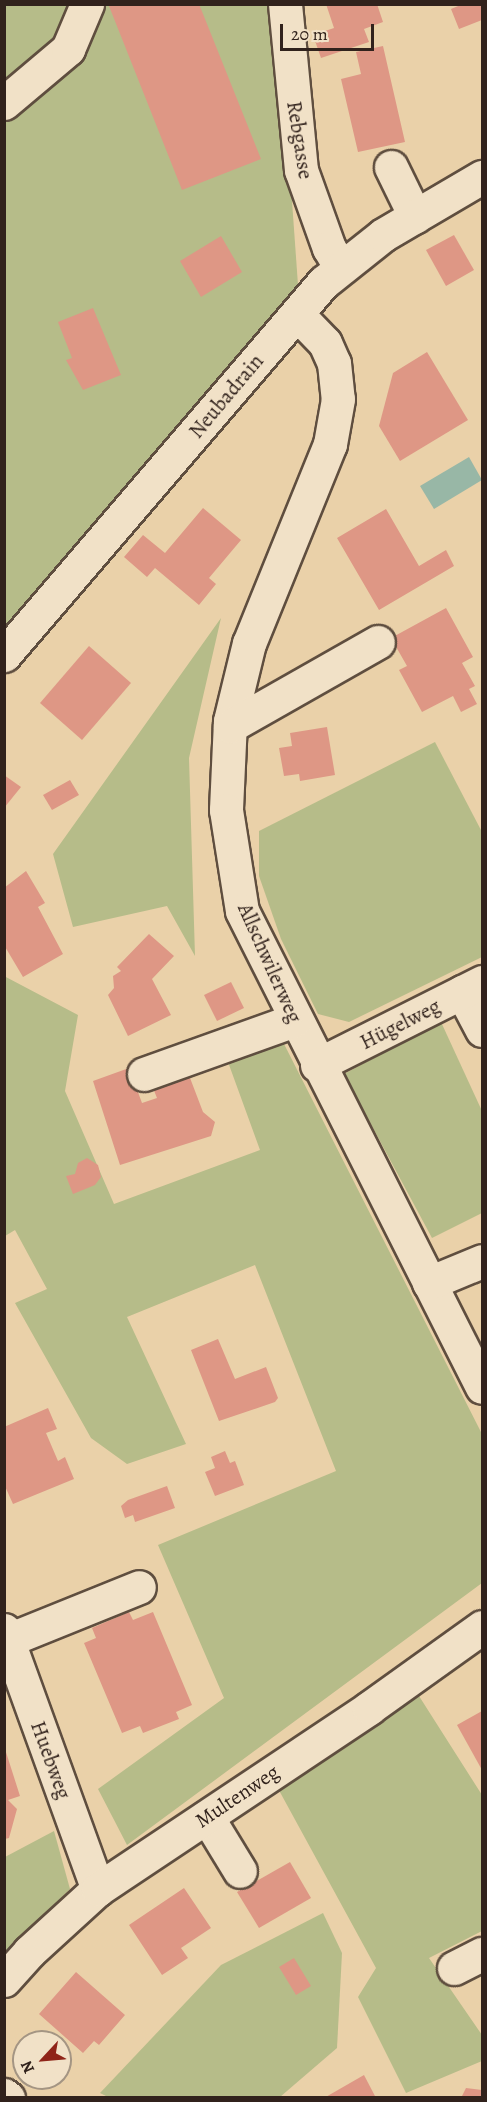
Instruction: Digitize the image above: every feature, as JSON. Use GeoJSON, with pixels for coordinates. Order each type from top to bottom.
{"type":"FeatureCollection","features":[{"type":"Feature","properties":{"kind":"street"},"geometry":{"type":"LineString","coordinates":[[4,103],[68,49],[87,4]]}},
{"type":"Feature","properties":{"kind":"street","name":"Rebgasse"},"geometry":{"type":"LineString","coordinates":[[285,4],[301,170],[329,248],[341,268]]}},
{"type":"Feature","properties":{"kind":"street"},"geometry":{"type":"LineString","coordinates":[[391,167],[415,216]]}},
{"type":"Feature","properties":{"kind":"street","name":"Neubadrain"},"geometry":{"type":"LineString","coordinates":[[4,655],[324,282],[383,235],[483,177]]}},
{"type":"Feature","properties":{"kind":"street","name":"Allschwilerweg"},"geometry":{"type":"LineString","coordinates":[[297,314],[325,343],[334,363],[338,399],[330,444],[249,643],[230,726],[226,810],[242,911],[317,1065],[483,1387]]}},
{"type":"Feature","properties":{"kind":"street"},"geometry":{"type":"LineString","coordinates":[[230,726],[378,642]]}},
{"type":"Feature","properties":{"kind":"street"},"geometry":{"type":"LineString","coordinates":[[472,987],[483,1030]]}},
{"type":"Feature","properties":{"kind":"street","name":"Hügelweg"},"geometry":{"type":"LineString","coordinates":[[317,1065],[472,987]]}},
{"type":"Feature","properties":{"kind":"street"},"geometry":{"type":"LineString","coordinates":[[144,1074],[295,1020]]}},
{"type":"Feature","properties":{"kind":"street"},"geometry":{"type":"LineString","coordinates":[[429,1283],[483,1261]]}},
{"type":"Feature","properties":{"kind":"street"},"geometry":{"type":"LineString","coordinates":[[6,1635],[139,1587]]}},
{"type":"Feature","properties":{"kind":"street","name":"Multenweg"},"geometry":{"type":"LineString","coordinates":[[4,1980],[29,1952],[98,1889],[446,1664],[483,1628]]}},
{"type":"Feature","properties":{"kind":"street","name":"Huebweg"},"geometry":{"type":"LineString","coordinates":[[6,1635],[98,1889]]}},
{"type":"Feature","properties":{"kind":"street"},"geometry":{"type":"LineString","coordinates":[[207,1817],[240,1871]]}},
{"type":"Feature","properties":{"kind":"green space"},"geometry":{"type":"Polygon","coordinates":[[[5,5],[278,5],[298,285],[5,626],[5,5]]]}},
{"type":"Feature","properties":{"kind":"green space"},"geometry":{"type":"Polygon","coordinates":[[[221,618],[189,758],[195,956],[167,906],[73,927],[53,854],[221,618]]]}},
{"type":"Feature","properties":{"kind":"green space"},"geometry":{"type":"Polygon","coordinates":[[[435,742],[482,832],[482,957],[349,1022],[318,1014],[281,939],[259,876],[259,831],[435,742]]]}},
{"type":"Feature","properties":{"kind":"green space"},"geometry":{"type":"Polygon","coordinates":[[[4,976],[78,1015],[65,1091],[114,1204],[260,1150],[228,1062],[283,1042],[482,1434],[482,1583],[127,1845],[98,1789],[224,1698],[158,1545],[336,1471],[255,1265],[127,1317],[186,1444],[127,1464],[91,1438],[15,1303],[47,1289],[15,1230],[5,1236],[4,976]]]}},
{"type":"Feature","properties":{"kind":"green space"},"geometry":{"type":"Polygon","coordinates":[[[441,1022],[482,1111],[482,1213],[432,1238],[344,1074],[441,1022]]]}},
{"type":"Feature","properties":{"kind":"green space"},"geometry":{"type":"Polygon","coordinates":[[[419,1696],[482,1795],[482,1931],[429,1958],[482,2035],[482,2061],[406,2093],[358,1997],[376,1968],[275,1783],[419,1696]]]}},
{"type":"Feature","properties":{"kind":"green space"},"geometry":{"type":"Polygon","coordinates":[[[54,1831],[70,1889],[5,1952],[5,1857],[54,1831]]]}},
{"type":"Feature","properties":{"kind":"green space"},"geometry":{"type":"Polygon","coordinates":[[[323,1913],[342,1953],[337,2048],[280,2097],[110,2098],[100,2093],[221,1965],[323,1913]]]}},
{"type":"Feature","properties":{"kind":"shaded area"},"geometry":{"type":"Polygon","coordinates":[[[469,457],[482,480],[434,509],[420,486],[469,457]]]}},
{"type":"Feature","properties":{"kind":"building"},"geometry":{"type":"Polygon","coordinates":[[[112,4],[199,4],[261,159],[182,190],[109,6],[112,4]]]}},
{"type":"Feature","properties":{"kind":"building"},"geometry":{"type":"Polygon","coordinates":[[[326,4],[377,4],[383,22],[364,29],[369,42],[321,58],[313,35],[334,28],[326,4]]]}},
{"type":"Feature","properties":{"kind":"building"},"geometry":{"type":"Polygon","coordinates":[[[463,4],[482,4],[482,20],[459,29],[451,9],[463,4]]]}},
{"type":"Feature","properties":{"kind":"building"},"geometry":{"type":"Polygon","coordinates":[[[383,46],[405,142],[358,152],[341,79],[361,74],[356,52],[383,46]]]}},
{"type":"Feature","properties":{"kind":"building"},"geometry":{"type":"Polygon","coordinates":[[[454,235],[474,270],[446,286],[426,250],[454,235]]]}},
{"type":"Feature","properties":{"kind":"building"},"geometry":{"type":"Polygon","coordinates":[[[221,236],[242,272],[201,297],[180,261],[221,236]]]}},
{"type":"Feature","properties":{"kind":"building"},"geometry":{"type":"Polygon","coordinates":[[[93,308],[121,375],[83,390],[66,360],[72,358],[58,322],[93,308]]]}},
{"type":"Feature","properties":{"kind":"building"},"geometry":{"type":"Polygon","coordinates":[[[427,352],[468,420],[400,461],[379,426],[393,373],[427,352]]]}},
{"type":"Feature","properties":{"kind":"building"},"geometry":{"type":"Polygon","coordinates":[[[203,508],[241,540],[209,578],[216,584],[199,605],[155,568],[147,577],[124,557],[143,535],[165,553],[203,508]]]}},
{"type":"Feature","properties":{"kind":"building"},"geometry":{"type":"Polygon","coordinates":[[[386,509],[419,566],[446,550],[454,566],[379,610],[337,538],[386,509]]]}},
{"type":"Feature","properties":{"kind":"building"},"geometry":{"type":"Polygon","coordinates":[[[446,608],[473,657],[462,663],[475,686],[469,689],[477,704],[461,712],[453,696],[422,712],[399,670],[407,666],[391,638],[446,608]]]}},
{"type":"Feature","properties":{"kind":"building"},"geometry":{"type":"Polygon","coordinates":[[[89,646],[131,683],[82,740],[40,703],[89,646]]]}},
{"type":"Feature","properties":{"kind":"building"},"geometry":{"type":"Polygon","coordinates":[[[327,727],[335,775],[300,781],[299,774],[284,776],[279,748],[292,746],[290,733],[327,727]]]}},
{"type":"Feature","properties":{"kind":"building"},"geometry":{"type":"Polygon","coordinates":[[[4,775],[21,787],[4,808],[4,775]]]}},
{"type":"Feature","properties":{"kind":"building"},"geometry":{"type":"Polygon","coordinates":[[[70,780],[79,795],[52,810],[43,795],[70,780]]]}},
{"type":"Feature","properties":{"kind":"building"},"geometry":{"type":"Polygon","coordinates":[[[26,871],[45,903],[38,907],[63,954],[23,977],[4,945],[4,888],[26,871]]]}},
{"type":"Feature","properties":{"kind":"building"},"geometry":{"type":"Polygon","coordinates":[[[149,934],[174,956],[152,979],[171,1015],[128,1036],[108,995],[114,988],[113,976],[121,971],[117,967],[149,934]]]}},
{"type":"Feature","properties":{"kind":"building"},"geometry":{"type":"Polygon","coordinates":[[[231,982],[244,1008],[217,1021],[204,995],[231,982]]]}},
{"type":"Feature","properties":{"kind":"building"},"geometry":{"type":"Polygon","coordinates":[[[129,1068],[142,1103],[157,1098],[151,1083],[187,1070],[203,1112],[215,1122],[211,1136],[120,1165],[93,1081],[129,1068]]]}},
{"type":"Feature","properties":{"kind":"building"},"geometry":{"type":"Polygon","coordinates":[[[87,1158],[98,1165],[101,1177],[95,1185],[73,1194],[66,1176],[75,1174],[78,1163],[87,1158]]]}},
{"type":"Feature","properties":{"kind":"building"},"geometry":{"type":"Polygon","coordinates":[[[218,1339],[235,1379],[266,1367],[278,1398],[275,1402],[219,1421],[191,1350],[218,1339]]]}},
{"type":"Feature","properties":{"kind":"building"},"geometry":{"type":"Polygon","coordinates":[[[48,1408],[57,1429],[46,1433],[58,1461],[65,1457],[74,1479],[13,1504],[4,1484],[4,1427],[48,1408]]]}},
{"type":"Feature","properties":{"kind":"building"},"geometry":{"type":"Polygon","coordinates":[[[225,1451],[230,1463],[235,1461],[244,1485],[215,1496],[205,1472],[215,1468],[211,1457],[225,1451]]]}},
{"type":"Feature","properties":{"kind":"building"},"geometry":{"type":"Polygon","coordinates":[[[167,1486],[175,1508],[135,1522],[133,1515],[125,1518],[121,1506],[128,1500],[167,1486]]]}},
{"type":"Feature","properties":{"kind":"building"},"geometry":{"type":"Polygon","coordinates":[[[129,1612],[133,1620],[153,1612],[192,1705],[176,1712],[179,1719],[143,1733],[140,1726],[122,1733],[84,1643],[96,1638],[92,1628],[129,1612]]]}},
{"type":"Feature","properties":{"kind":"building"},"geometry":{"type":"Polygon","coordinates":[[[482,1711],[482,1770],[457,1725],[482,1711]]]}},
{"type":"Feature","properties":{"kind":"building"},"geometry":{"type":"Polygon","coordinates":[[[5,1749],[20,1796],[8,1800],[17,1809],[9,1838],[5,1839],[5,1749]]]}},
{"type":"Feature","properties":{"kind":"building"},"geometry":{"type":"Polygon","coordinates":[[[290,1862],[311,1898],[259,1928],[237,1892],[290,1862]]]}},
{"type":"Feature","properties":{"kind":"building"},"geometry":{"type":"Polygon","coordinates":[[[184,1888],[211,1928],[181,1948],[188,1958],[162,1975],[129,1925],[184,1888]]]}},
{"type":"Feature","properties":{"kind":"building"},"geometry":{"type":"Polygon","coordinates":[[[294,1958],[311,1986],[296,1995],[279,1967],[294,1958]]]}},
{"type":"Feature","properties":{"kind":"building"},"geometry":{"type":"Polygon","coordinates":[[[76,1972],[125,2015],[99,2045],[94,2041],[83,2053],[72,2043],[72,2030],[57,2030],[39,2014],[76,1972]]]}},
{"type":"Feature","properties":{"kind":"building"},"geometry":{"type":"Polygon","coordinates":[[[364,2075],[376,2098],[324,2098],[364,2075]]]}},
{"type":"Feature","properties":{"kind":"building"},"geometry":{"type":"Polygon","coordinates":[[[466,2088],[482,2090],[482,2098],[461,2098],[466,2088]]]}}]}
